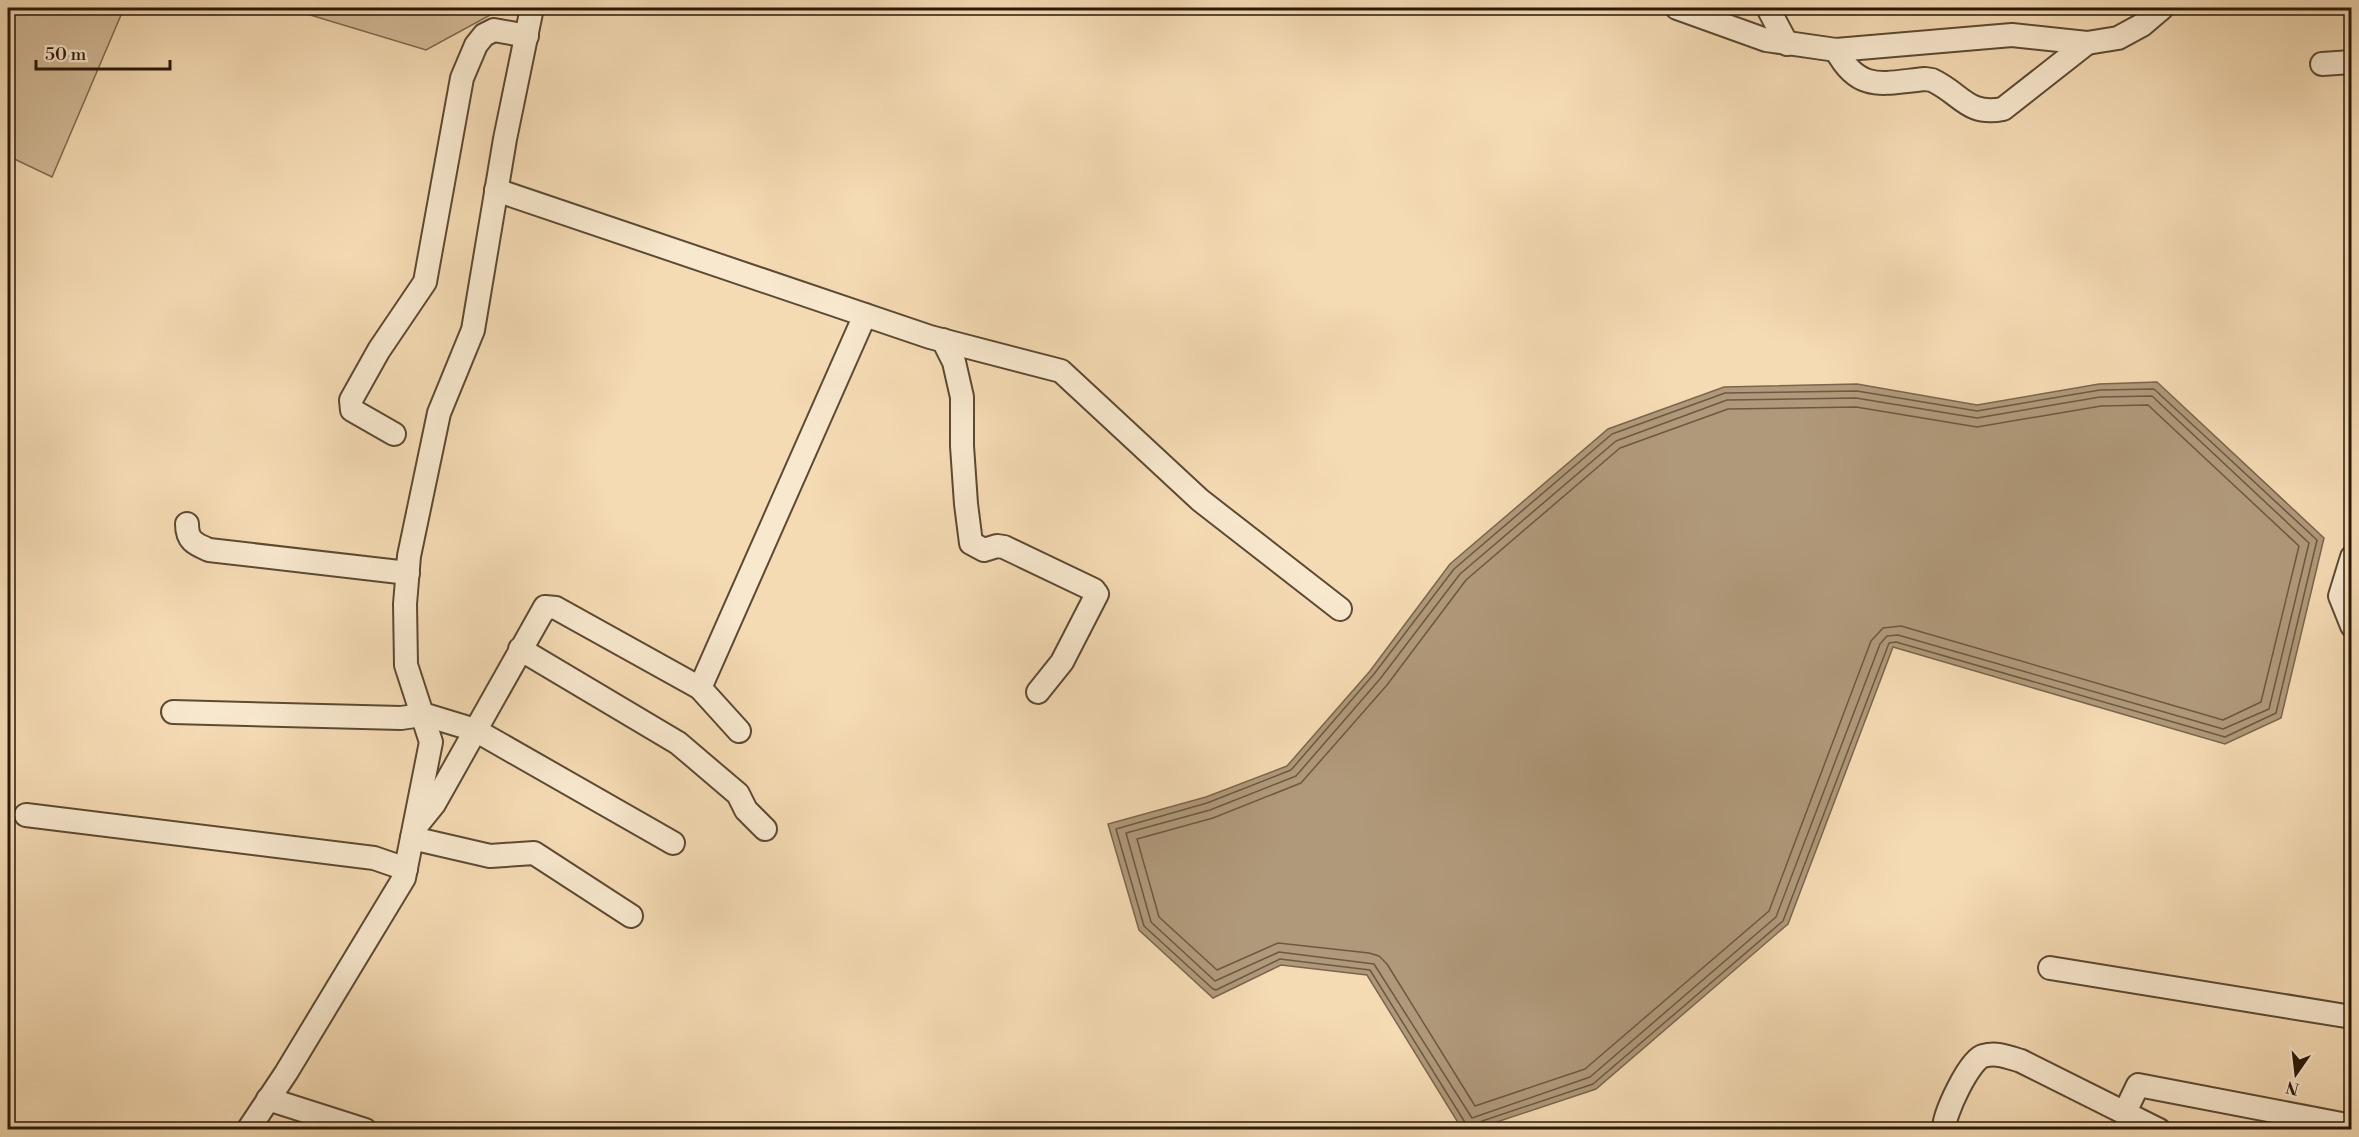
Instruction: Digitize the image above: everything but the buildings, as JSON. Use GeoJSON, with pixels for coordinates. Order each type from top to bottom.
{"type":"FeatureCollection","features":[{"type":"Feature","properties":{"kind":"street"},"geometry":{"type":"LineString","coordinates":[[248,1130],[404,878],[431,742],[406,665],[405,604],[409,556],[439,413],[473,330],[496,190],[532,8]]}},
{"type":"Feature","properties":{"kind":"street"},"geometry":{"type":"LineString","coordinates":[[1677,8],[1731,17],[1766,40],[1836,50],[2012,35],[2087,43],[2118,38],[2142,25],[2162,8]]}},
{"type":"Feature","properties":{"kind":"street"},"geometry":{"type":"LineString","coordinates":[[1768,8],[1787,44]]}},
{"type":"Feature","properties":{"kind":"street"},"geometry":{"type":"LineString","coordinates":[[394,434],[352,410],[351,400],[379,350],[425,282],[462,78],[476,45],[484,35],[494,30],[526,36]]}},
{"type":"Feature","properties":{"kind":"street"},"geometry":{"type":"LineString","coordinates":[[1836,50],[1845,68],[1858,77],[1876,83],[1932,80],[1974,108],[1986,112],[2004,109],[2087,43]]}},
{"type":"Feature","properties":{"kind":"street"},"geometry":{"type":"LineString","coordinates":[[2322,64],[2352,62]]}},
{"type":"Feature","properties":{"kind":"street"},"geometry":{"type":"LineString","coordinates":[[496,190],[943,340],[1061,371],[1200,500],[1340,609]]}},
{"type":"Feature","properties":{"kind":"street"},"geometry":{"type":"LineString","coordinates":[[700,688],[865,315]]}},
{"type":"Feature","properties":{"kind":"street"},"geometry":{"type":"LineString","coordinates":[[943,340],[954,362],[962,397],[962,446],[971,543],[984,550],[997,546],[1004,547],[1094,590],[1097,594],[1062,662],[1038,692]]}},
{"type":"Feature","properties":{"kind":"street"},"geometry":{"type":"LineString","coordinates":[[187,524],[187,534],[192,542],[209,550],[408,573]]}},
{"type":"Feature","properties":{"kind":"street"},"geometry":{"type":"LineString","coordinates":[[2352,557],[2340,596],[2352,626]]}},
{"type":"Feature","properties":{"kind":"street"},"geometry":{"type":"LineString","coordinates":[[413,833],[434,804],[545,607],[556,608],[700,688],[739,731]]}},
{"type":"Feature","properties":{"kind":"street"},"geometry":{"type":"LineString","coordinates":[[520,649],[678,743],[738,794],[746,810],[765,829]]}},
{"type":"Feature","properties":{"kind":"street"},"geometry":{"type":"LineString","coordinates":[[173,712],[401,718],[422,715],[475,730],[673,843]]}},
{"type":"Feature","properties":{"kind":"street"},"geometry":{"type":"LineString","coordinates":[[26,815],[375,858],[406,869]]}},
{"type":"Feature","properties":{"kind":"street"},"geometry":{"type":"LineString","coordinates":[[413,833],[490,856],[534,853],[631,916]]}},
{"type":"Feature","properties":{"kind":"street"},"geometry":{"type":"LineString","coordinates":[[2050,968],[2352,1017]]}},
{"type":"Feature","properties":{"kind":"street"},"geometry":{"type":"LineString","coordinates":[[1944,1130],[1947,1112],[1971,1066],[1980,1056],[1997,1054],[2021,1060],[2159,1130]]}},
{"type":"Feature","properties":{"kind":"street"},"geometry":{"type":"LineString","coordinates":[[2125,1112],[2138,1085],[2352,1126]]}},
{"type":"Feature","properties":{"kind":"street"},"geometry":{"type":"LineString","coordinates":[[268,1099],[364,1130]]}},
{"type":"Feature","properties":{"kind":"shaded area"},"geometry":{"type":"Polygon","coordinates":[[[8,8],[124,8],[52,177],[8,156],[8,8]]]}},
{"type":"Feature","properties":{"kind":"shaded area"},"geometry":{"type":"Polygon","coordinates":[[[287,8],[503,8],[426,50],[287,8]]]}},
{"type":"Feature","properties":{"kind":"water"},"geometry":{"type":"Polygon","coordinates":[[[2157,382],[2324,538],[2281,718],[2225,744],[1893,647],[1788,924],[1596,1089],[1476,1129],[1462,1129],[1367,975],[1281,965],[1213,998],[1139,930],[1108,824],[1206,797],[1287,766],[1370,671],[1450,564],[1608,429],[1724,387],[1857,384],[1977,405],[2099,384],[2157,382]]]}}]}
